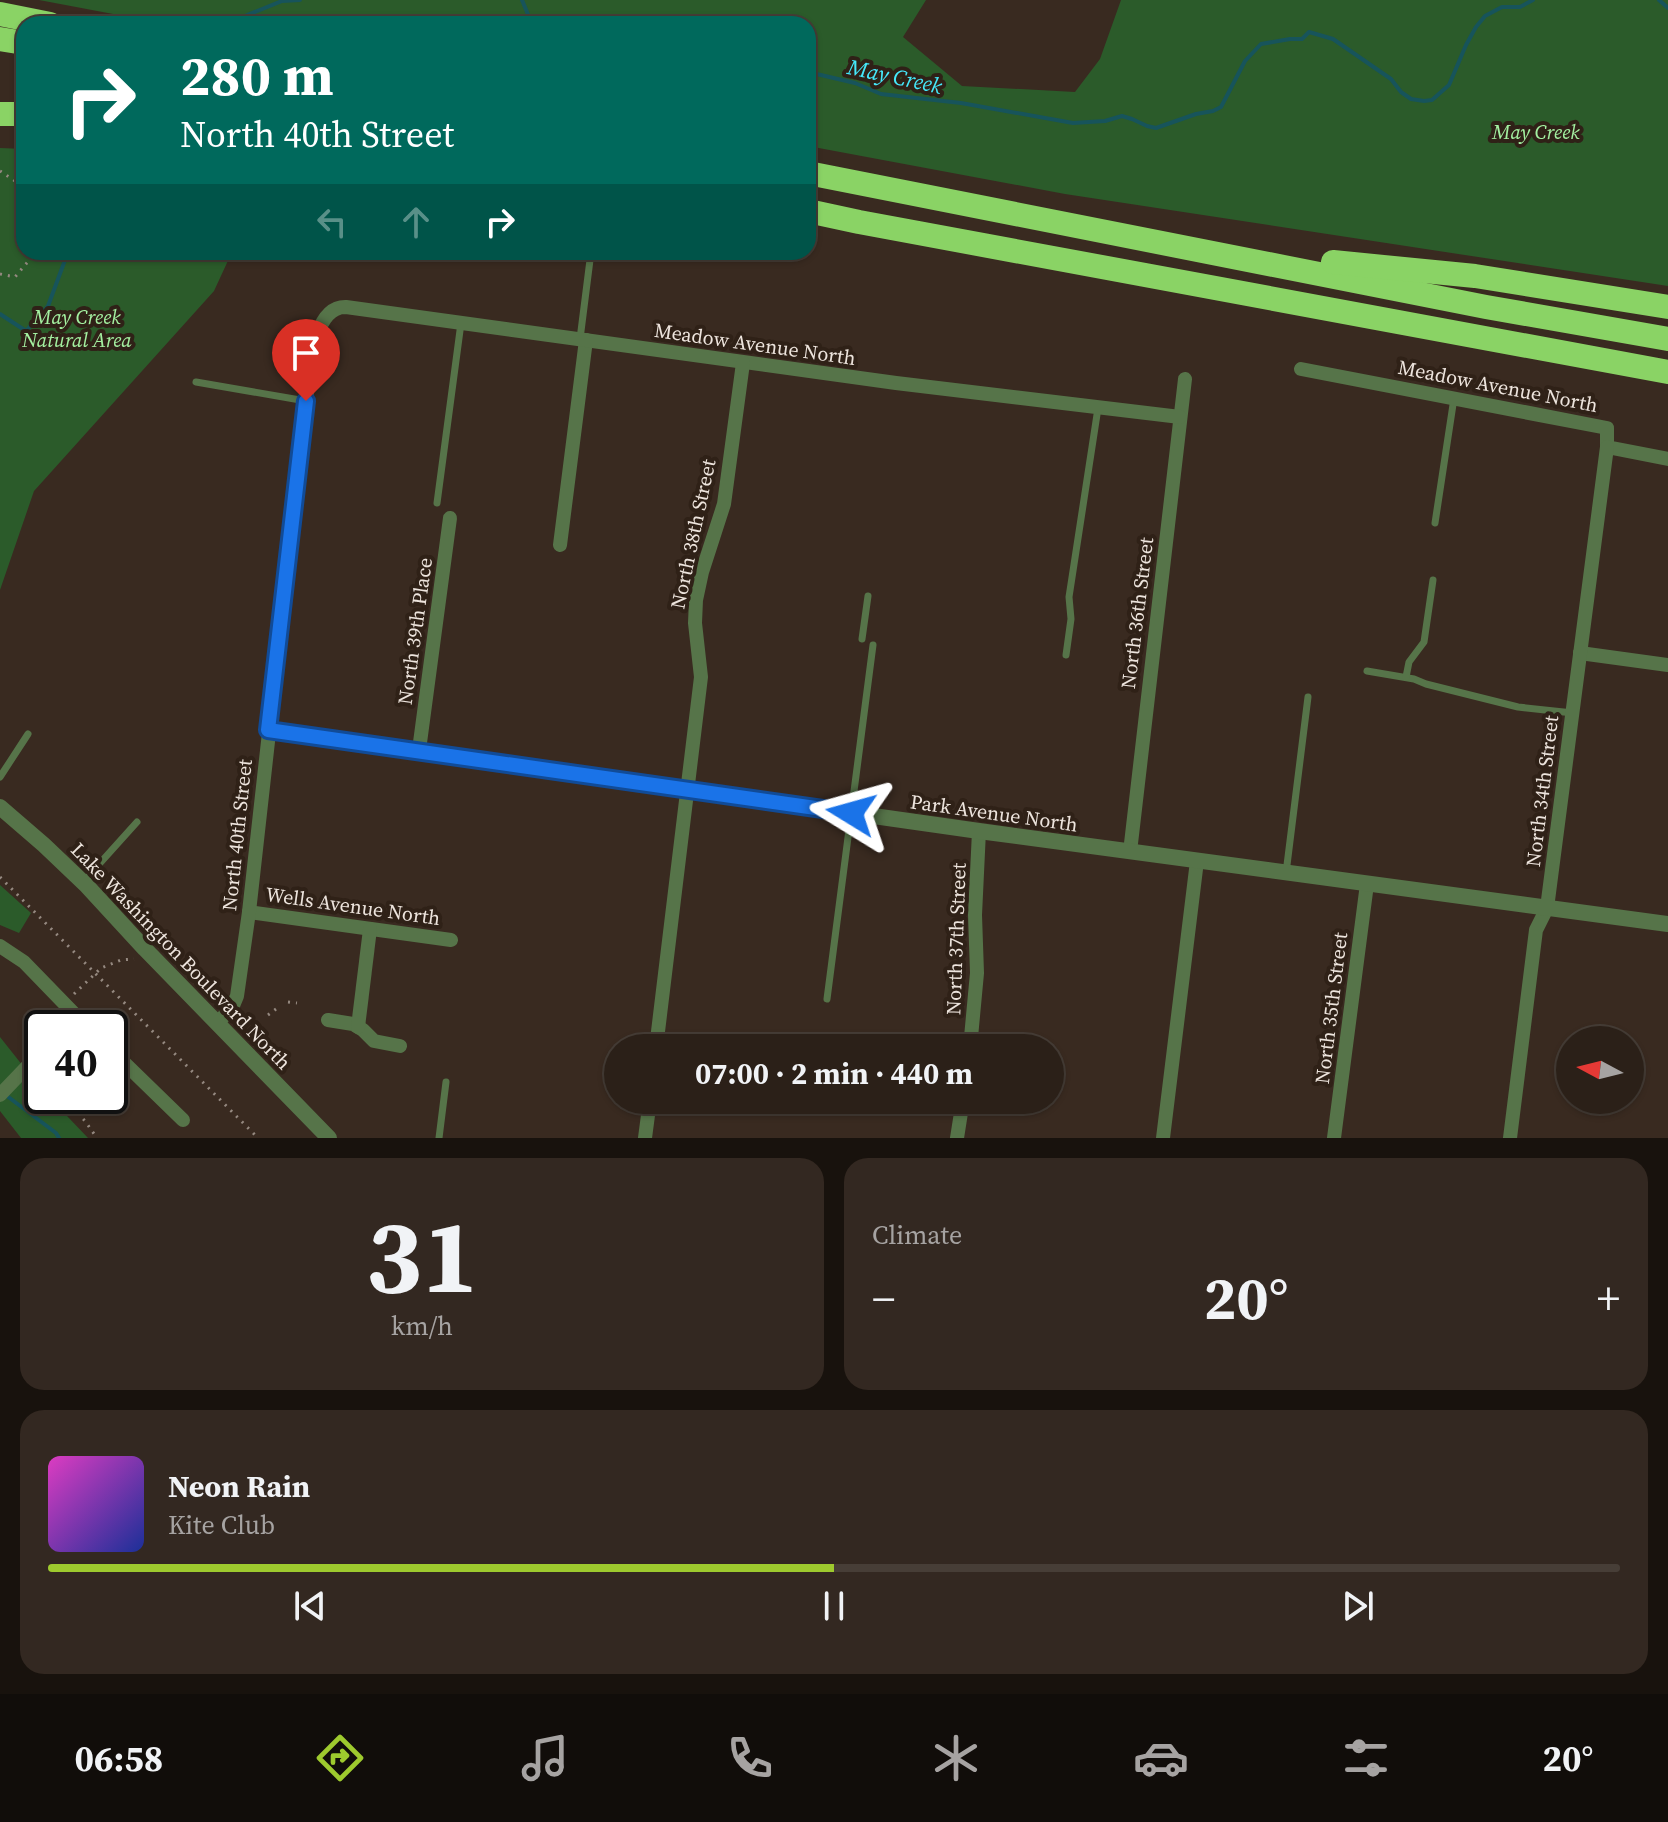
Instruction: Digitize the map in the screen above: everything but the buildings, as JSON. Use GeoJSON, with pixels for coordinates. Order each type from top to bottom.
{"type":"FeatureCollection","features":[{"type":"Feature","properties":{"kind":"highway"},"geometry":{"type":"LineString","coordinates":[[816,175],[1486,307],[1668,339]]}},
{"type":"Feature","properties":{"kind":"highway"},"geometry":{"type":"LineString","coordinates":[[816,213],[1665,371]]}},
{"type":"Feature","properties":{"kind":"highway"},"geometry":{"type":"LineString","coordinates":[[1192,247],[1475,276],[1668,307]]}},
{"type":"Feature","properties":{"kind":"street","name":"Meadow Avenue North"},"geometry":{"type":"LineString","coordinates":[[327,315],[338,307],[346,307],[743,363],[1180,417]]}},
{"type":"Feature","properties":{"kind":"street","name":"North 40th Street"},"geometry":{"type":"LineString","coordinates":[[218,1022],[232,1008],[237,996],[306,401],[315,342],[327,315]]}},
{"type":"Feature","properties":{"kind":"street"},"geometry":{"type":"LineString","coordinates":[[560,545],[583,340]]}},
{"type":"Feature","properties":{"kind":"street","name":"North 38th Street"},"geometry":{"type":"LineString","coordinates":[[658,1034],[701,677],[695,623],[696,600],[724,504],[743,363]]}},
{"type":"Feature","properties":{"kind":"street","name":"Meadow Avenue North"},"geometry":{"type":"LineString","coordinates":[[1301,369],[1607,428],[1607,447]]}},
{"type":"Feature","properties":{"kind":"street","name":"North 36th Street"},"geometry":{"type":"LineString","coordinates":[[1130,852],[1185,379]]}},
{"type":"Feature","properties":{"kind":"street"},"geometry":{"type":"LineString","coordinates":[[1607,447],[1668,459]]}},
{"type":"Feature","properties":{"kind":"street","name":"North 34th Street"},"geometry":{"type":"LineString","coordinates":[[1510,1138],[1536,930],[1547,908],[1607,447]]}},
{"type":"Feature","properties":{"kind":"street","name":"North 39th Place"},"geometry":{"type":"LineString","coordinates":[[419,750],[450,518]]}},
{"type":"Feature","properties":{"kind":"street"},"geometry":{"type":"LineString","coordinates":[[1580,653],[1668,665]]}},
{"type":"Feature","properties":{"kind":"street","name":"Park Avenue North"},"geometry":{"type":"LineString","coordinates":[[268,730],[1130,852],[1668,924]]}},
{"type":"Feature","properties":{"kind":"street","name":"Lake Washington Boulevard North"},"geometry":{"type":"LineString","coordinates":[[0,807],[83,882],[329,1138]]}},
{"type":"Feature","properties":{"kind":"street","name":"North 37th Street"},"geometry":{"type":"LineString","coordinates":[[971,1034],[977,973],[975,915],[979,831]]}},
{"type":"Feature","properties":{"kind":"street"},"geometry":{"type":"LineString","coordinates":[[1163,1138],[1197,861]]}},
{"type":"Feature","properties":{"kind":"street","name":"North 35th Street"},"geometry":{"type":"LineString","coordinates":[[1334,1138],[1367,884]]}},
{"type":"Feature","properties":{"kind":"street","name":"Wells Avenue North"},"geometry":{"type":"LineString","coordinates":[[249,912],[451,940]]}},
{"type":"Feature","properties":{"kind":"street"},"geometry":{"type":"LineString","coordinates":[[358,1027],[370,929]]}},
{"type":"Feature","properties":{"kind":"street"},"geometry":{"type":"LineString","coordinates":[[0,946],[24,962],[70,1010]]}},
{"type":"Feature","properties":{"kind":"street"},"geometry":{"type":"LineString","coordinates":[[328,1020],[358,1027],[374,1041],[400,1046]]}},
{"type":"Feature","properties":{"kind":"street"},"geometry":{"type":"LineString","coordinates":[[128,1067],[183,1120]]}},
{"type":"Feature","properties":{"kind":"street"},"geometry":{"type":"LineString","coordinates":[[0,1095],[24,1070]]}},
{"type":"Feature","properties":{"kind":"street"},"geometry":{"type":"LineString","coordinates":[[645,1138],[648,1114]]}},
{"type":"Feature","properties":{"kind":"street"},"geometry":{"type":"LineString","coordinates":[[957,1138],[961,1114]]}},
{"type":"Feature","properties":{"kind":"lane"},"geometry":{"type":"LineString","coordinates":[[583,340],[590,260]]}},
{"type":"Feature","properties":{"kind":"lane"},"geometry":{"type":"LineString","coordinates":[[437,503],[461,323]]}},
{"type":"Feature","properties":{"kind":"lane"},"geometry":{"type":"LineString","coordinates":[[196,382],[306,401]]}},
{"type":"Feature","properties":{"kind":"lane"},"geometry":{"type":"LineString","coordinates":[[1435,523],[1454,398]]}},
{"type":"Feature","properties":{"kind":"lane"},"geometry":{"type":"LineString","coordinates":[[1066,655],[1071,619],[1069,597],[1098,408]]}},
{"type":"Feature","properties":{"kind":"lane"},"geometry":{"type":"LineString","coordinates":[[1406,677],[1409,662],[1424,642],[1433,580]]}},
{"type":"Feature","properties":{"kind":"lane"},"geometry":{"type":"LineString","coordinates":[[862,639],[868,596]]}},
{"type":"Feature","properties":{"kind":"lane"},"geometry":{"type":"LineString","coordinates":[[827,999],[873,645]]}},
{"type":"Feature","properties":{"kind":"lane"},"geometry":{"type":"LineString","coordinates":[[1367,671],[1406,677],[1518,707],[1573,713]]}},
{"type":"Feature","properties":{"kind":"lane"},"geometry":{"type":"LineString","coordinates":[[1286,873],[1308,697]]}},
{"type":"Feature","properties":{"kind":"lane"},"geometry":{"type":"LineString","coordinates":[[0,777],[28,734]]}},
{"type":"Feature","properties":{"kind":"lane"},"geometry":{"type":"LineString","coordinates":[[83,882],[137,822]]}},
{"type":"Feature","properties":{"kind":"lane"},"geometry":{"type":"LineString","coordinates":[[439,1138],[446,1082]]}},
{"type":"Feature","properties":{"kind":"path"},"geometry":{"type":"LineString","coordinates":[[0,274],[15,277],[29,260]]}},
{"type":"Feature","properties":{"kind":"path"},"geometry":{"type":"LineString","coordinates":[[0,877],[258,1138]]}},
{"type":"Feature","properties":{"kind":"path"},"geometry":{"type":"LineString","coordinates":[[64,1004],[101,968],[121,960],[132,960],[145,949]]}},
{"type":"Feature","properties":{"kind":"path"},"geometry":{"type":"LineString","coordinates":[[288,1002],[297,1003]]}},
{"type":"Feature","properties":{"kind":"path"},"geometry":{"type":"LineString","coordinates":[[268,1015],[276,1009]]}},
{"type":"Feature","properties":{"kind":"path"},"geometry":{"type":"LineString","coordinates":[[78,1114],[97,1138]]}},
{"type":"Feature","properties":{"kind":"green space","name":"May Creek"},"geometry":{"type":"Polygon","coordinates":[[[39,0],[926,0],[903,37],[962,86],[1075,92],[1100,59],[1121,0],[1668,0],[1668,286],[1065,194],[816,147],[816,16],[124,16],[39,0]]]}},
{"type":"Feature","properties":{"kind":"green space","name":"May Creek Natural Area"},"geometry":{"type":"Polygon","coordinates":[[[0,148],[16,149],[16,260],[228,260],[214,291],[34,491],[0,590],[0,148]]]}},
{"type":"Feature","properties":{"kind":"green space"},"geometry":{"type":"Polygon","coordinates":[[[0,885],[31,913],[19,933],[0,925],[0,885]]]}},
{"type":"Feature","properties":{"kind":"green space"},"geometry":{"type":"Polygon","coordinates":[[[0,1037],[24,1067],[24,1114],[65,1114],[88,1138],[21,1138],[0,1111],[0,1037]]]}},
{"type":"Feature","properties":{"kind":"waterway","name":"May Creek"},"geometry":{"type":"LineString","coordinates":[[245,16],[282,1],[300,0]]}},
{"type":"Feature","properties":{"kind":"waterway","name":"May Creek"},"geometry":{"type":"LineString","coordinates":[[522,0],[529,16]]}},
{"type":"Feature","properties":{"kind":"waterway","name":"May Creek"},"geometry":{"type":"LineString","coordinates":[[816,74],[855,83],[881,94],[961,103],[1073,123],[1105,121],[1122,116],[1156,128],[1221,107],[1245,61],[1261,44],[1302,39],[1309,32],[1333,39],[1391,79],[1411,99],[1424,101],[1432,100],[1449,85],[1466,45],[1485,16],[1502,7],[1520,7],[1533,0]]}},
{"type":"Feature","properties":{"kind":"waterway","name":"May Creek"},"geometry":{"type":"LineString","coordinates":[[1659,0],[1668,8]]}},
{"type":"Feature","properties":{"kind":"waterway","name":"May Creek"},"geometry":{"type":"LineString","coordinates":[[0,314],[26,331],[48,306],[65,260]]}},
{"type":"Feature","properties":{"kind":"waterway","name":"May Creek"},"geometry":{"type":"LineString","coordinates":[[7,1096],[59,1138]]}},
{"type":"Feature","properties":{"kind":"route"},"geometry":{"type":"LineString","coordinates":[[306,401],[268,730],[851,813]]}}]}
